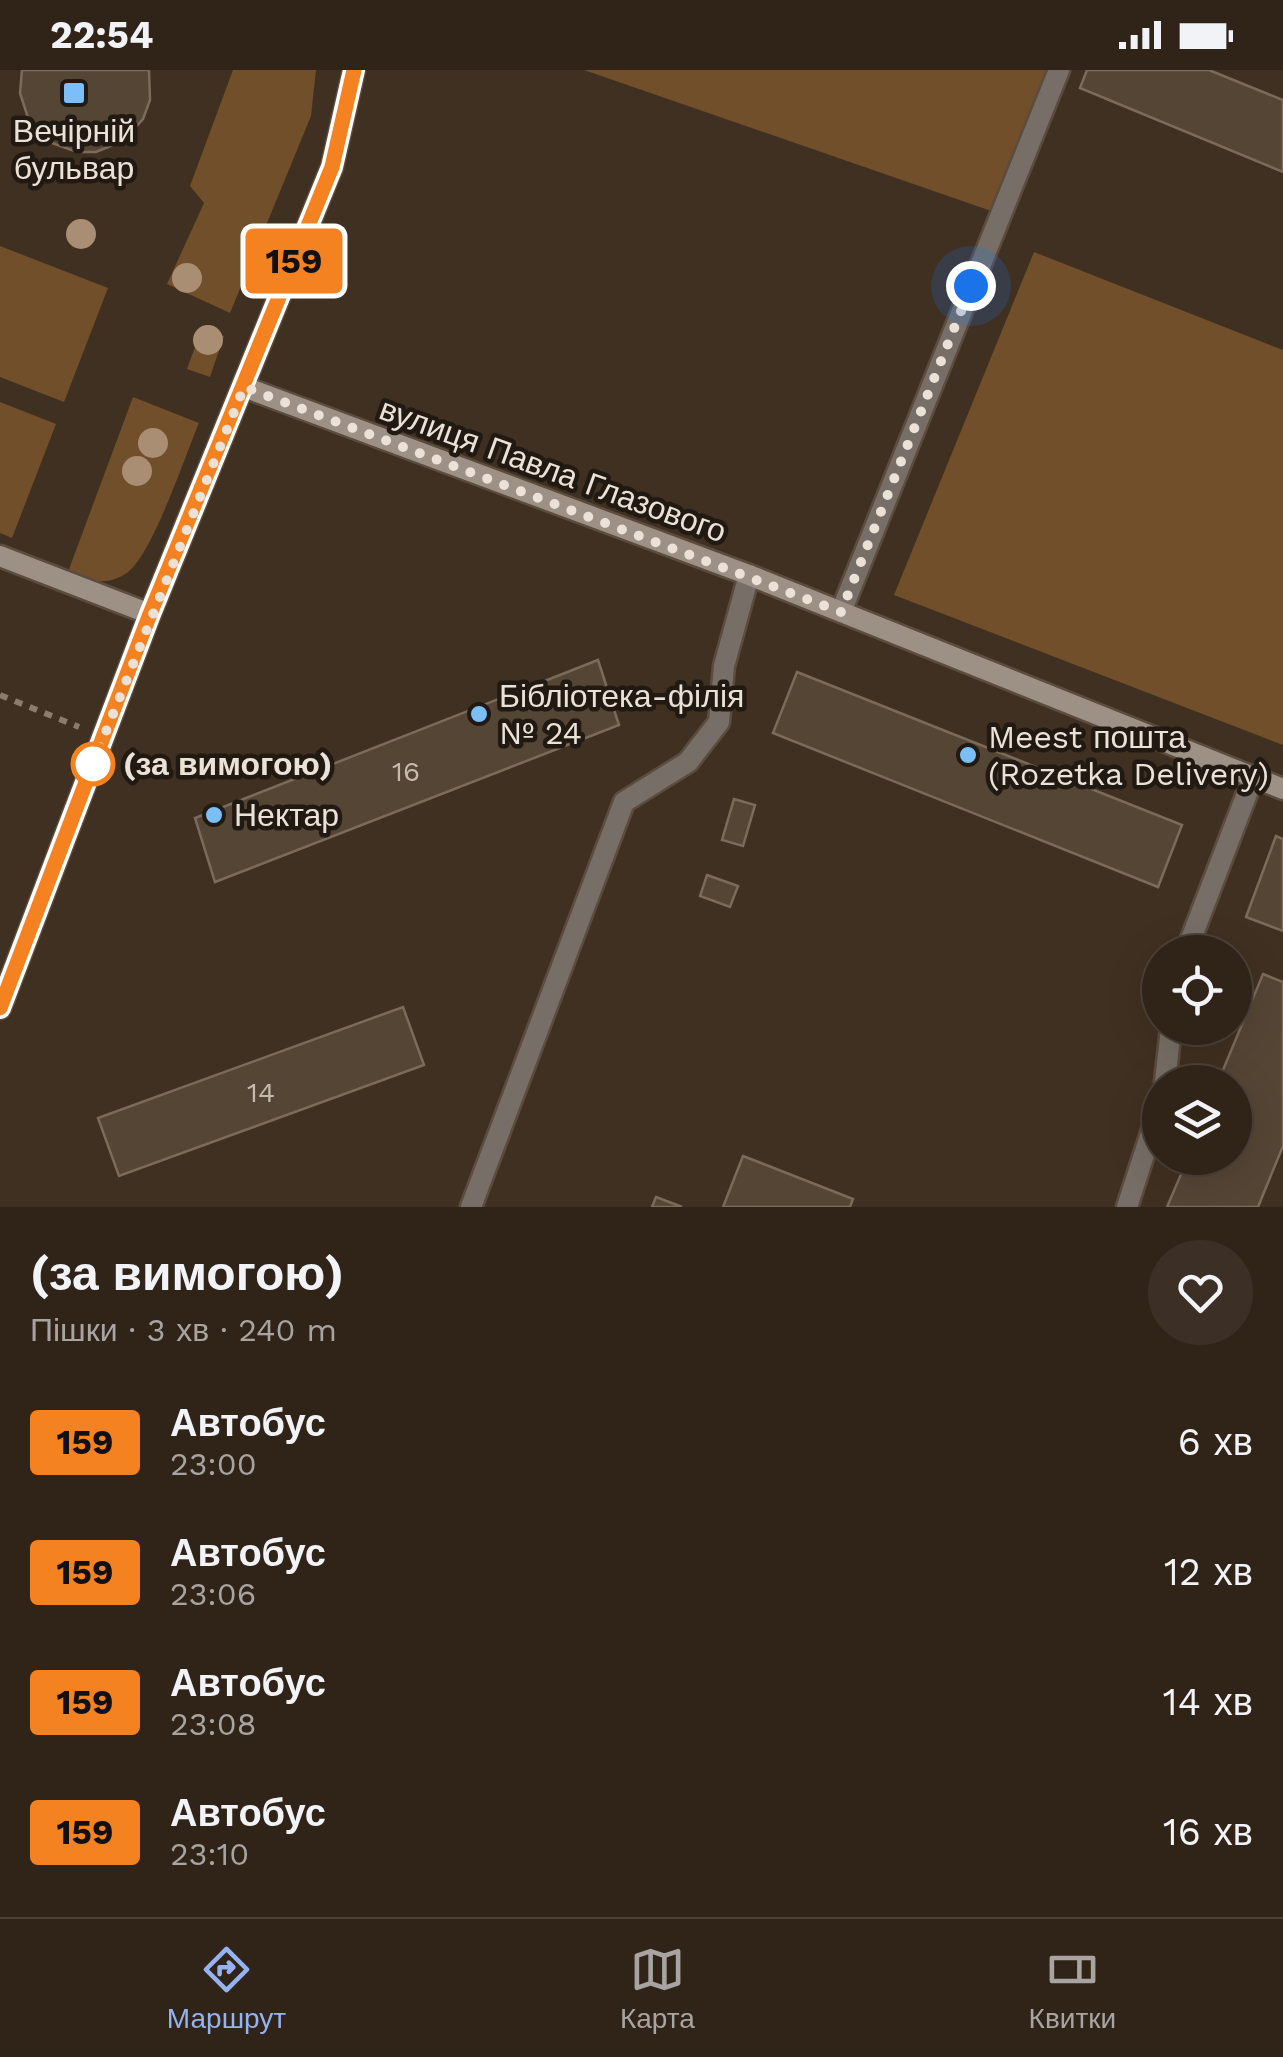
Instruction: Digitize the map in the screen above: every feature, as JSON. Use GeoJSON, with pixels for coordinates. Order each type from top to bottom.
{"type":"FeatureCollection","features":[{"type":"Feature","properties":{"kind":"street"},"geometry":{"type":"LineString","coordinates":[[0,1008],[150,614],[332,167],[354,70]]}},
{"type":"Feature","properties":{"kind":"street","name":"вулиця Павла Глазового"},"geometry":{"type":"LineString","coordinates":[[244,387],[749,575],[1283,789]]}},
{"type":"Feature","properties":{"kind":"street"},"geometry":{"type":"LineString","coordinates":[[0,556],[150,614]]}},
{"type":"Feature","properties":{"kind":"lane"},"geometry":{"type":"LineString","coordinates":[[841,612],[1058,70]]}},
{"type":"Feature","properties":{"kind":"lane"},"geometry":{"type":"LineString","coordinates":[[471,1207],[624,802],[688,762],[719,722],[724,666],[749,575]]}},
{"type":"Feature","properties":{"kind":"lane"},"geometry":{"type":"LineString","coordinates":[[1193,935],[1253,778]]}},
{"type":"Feature","properties":{"kind":"lane"},"geometry":{"type":"LineString","coordinates":[[1127,1207],[1142,1161]]}},
{"type":"Feature","properties":{"kind":"path"},"geometry":{"type":"LineString","coordinates":[[0,695],[104,736]]}},
{"type":"Feature","properties":{"kind":"shaded area"},"geometry":{"type":"Polygon","coordinates":[[[233,70],[316,70],[311,116],[230,313],[167,284],[204,203],[190,186],[233,70]]]}},
{"type":"Feature","properties":{"kind":"shaded area"},"geometry":{"type":"Polygon","coordinates":[[[584,70],[1059,70],[1000,214],[584,70]]]}},
{"type":"Feature","properties":{"kind":"shaded area"},"geometry":{"type":"Polygon","coordinates":[[[0,246],[108,288],[64,402],[0,377],[0,246]]]}},
{"type":"Feature","properties":{"kind":"shaded area"},"geometry":{"type":"Polygon","coordinates":[[[1034,252],[1283,350],[1283,745],[894,595],[1034,252]]]}},
{"type":"Feature","properties":{"kind":"shaded area"},"geometry":{"type":"Polygon","coordinates":[[[202,328],[224,336],[210,377],[187,369],[202,328]]]}},
{"type":"Feature","properties":{"kind":"shaded area"},"geometry":{"type":"Polygon","coordinates":[[[133,397],[199,423],[158,525],[138,561],[121,577],[90,580],[68,572],[133,397]]]}},
{"type":"Feature","properties":{"kind":"shaded area"},"geometry":{"type":"Polygon","coordinates":[[[0,402],[56,424],[12,538],[0,533],[0,402]]]}},
{"type":"Feature","properties":{"kind":"building"},"geometry":{"type":"Polygon","coordinates":[[[22,70],[149,70],[150,100],[143,119],[123,141],[96,152],[77,152],[49,142],[29,121],[20,93],[22,70]]]}},
{"type":"Feature","properties":{"kind":"building"},"geometry":{"type":"Polygon","coordinates":[[[1087,70],[1209,70],[1283,100],[1283,172],[1080,88],[1087,70]]]}},
{"type":"Feature","properties":{"kind":"building"},"geometry":{"type":"Polygon","coordinates":[[[598,660],[619,725],[215,882],[195,818],[598,660]]]}},
{"type":"Feature","properties":{"kind":"building"},"geometry":{"type":"Polygon","coordinates":[[[797,672],[1182,825],[1158,887],[773,733],[797,672]]]}},
{"type":"Feature","properties":{"kind":"building"},"geometry":{"type":"Polygon","coordinates":[[[734,799],[755,805],[743,846],[722,840],[734,799]]]}},
{"type":"Feature","properties":{"kind":"building"},"geometry":{"type":"Polygon","coordinates":[[[1276,836],[1283,839],[1283,931],[1246,917],[1276,836]]]}},
{"type":"Feature","properties":{"kind":"building"},"geometry":{"type":"Polygon","coordinates":[[[707,875],[738,886],[730,907],[700,896],[707,875]]]}},
{"type":"Feature","properties":{"kind":"building"},"geometry":{"type":"Polygon","coordinates":[[[1263,974],[1283,982],[1283,1146],[1258,1207],[1167,1207],[1181,1175],[1252,1175],[1252,1065],[1225,1065],[1233,1045],[1252,1045],[1252,1000],[1263,974]]]}},
{"type":"Feature","properties":{"kind":"building"},"geometry":{"type":"Polygon","coordinates":[[[403,1007],[424,1065],[119,1176],[98,1118],[403,1007]]]}},
{"type":"Feature","properties":{"kind":"building"},"geometry":{"type":"Polygon","coordinates":[[[743,1156],[853,1199],[850,1207],[723,1207],[743,1156]]]}},
{"type":"Feature","properties":{"kind":"building"},"geometry":{"type":"Polygon","coordinates":[[[656,1197],[682,1207],[652,1207],[656,1197]]]}},
{"type":"Feature","properties":{"kind":"bus line","name":"159"},"geometry":{"type":"LineString","coordinates":[[0,1008],[150,614],[332,167],[354,70]]}},
{"type":"Feature","properties":{"kind":"place","name":"Вечірній бульвар"},"geometry":{"type":"Point","coordinates":[74,93]}},
{"type":"Feature","properties":{"kind":"place","name":"Бібліотека-філія № 24"},"geometry":{"type":"Point","coordinates":[479,714]}},
{"type":"Feature","properties":{"kind":"place","name":"Meest пошта (Rozetka Delivery)"},"geometry":{"type":"Point","coordinates":[968,755]}},
{"type":"Feature","properties":{"kind":"place","name":"(за вимогою)"},"geometry":{"type":"Point","coordinates":[93,764]}},
{"type":"Feature","properties":{"kind":"place","name":"Нектар"},"geometry":{"type":"Point","coordinates":[214,815]}},
{"type":"Feature","properties":{"kind":"route"},"geometry":{"type":"LineString","coordinates":[[93,764],[244,387],[841,612],[971,286]]}}]}
